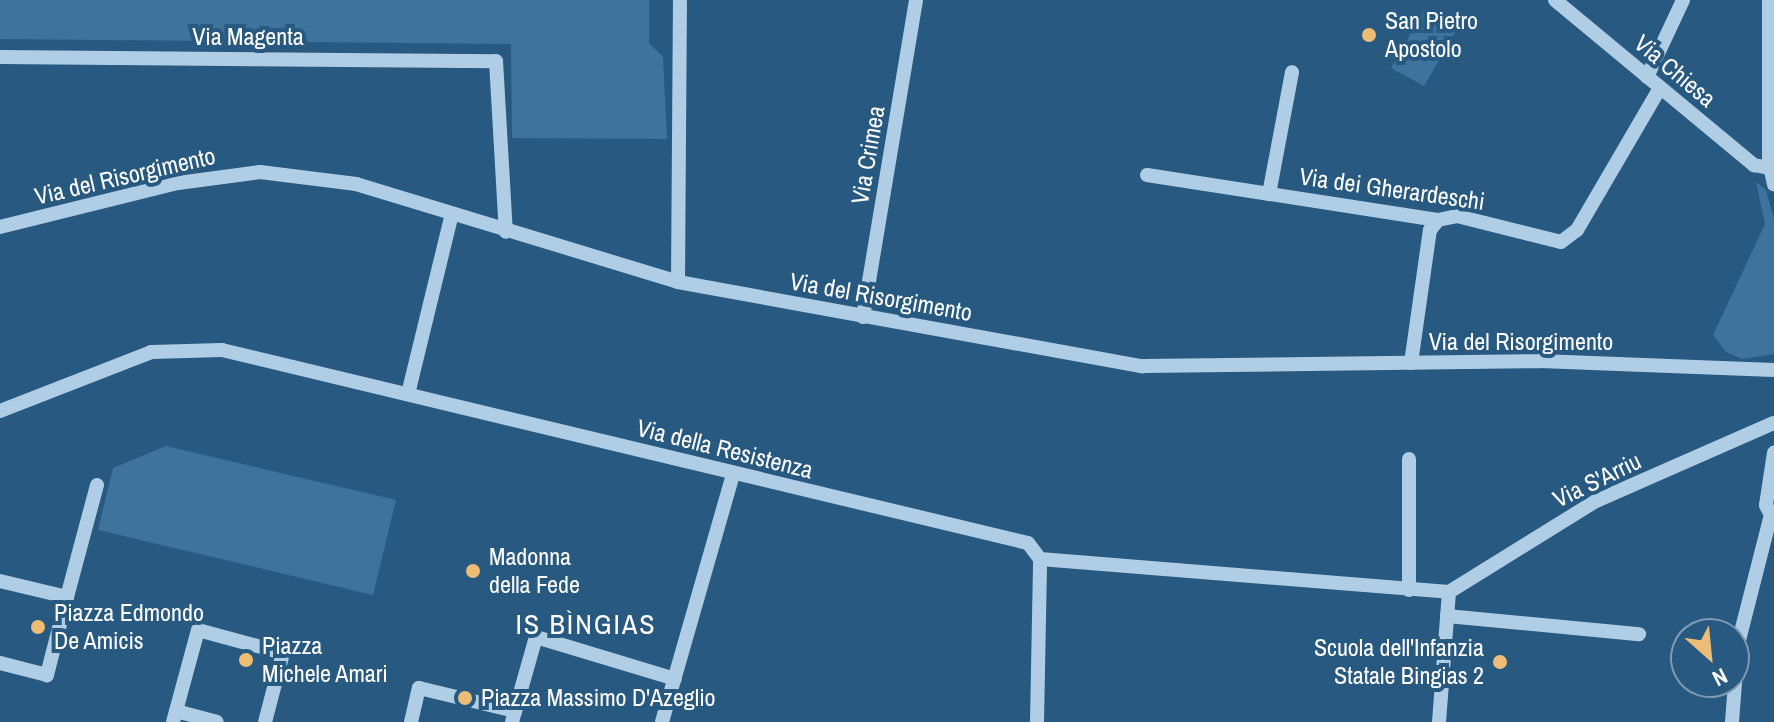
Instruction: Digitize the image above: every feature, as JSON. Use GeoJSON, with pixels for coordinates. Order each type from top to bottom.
{"type":"FeatureCollection","features":[{"type":"Feature","properties":{"kind":"street"},"geometry":{"type":"LineString","coordinates":[[678,282],[680,0]]}},
{"type":"Feature","properties":{"kind":"street","name":"Via Crimea"},"geometry":{"type":"LineString","coordinates":[[863,317],[916,0]]}},
{"type":"Feature","properties":{"kind":"street","name":"Via Chiesa"},"geometry":{"type":"LineString","coordinates":[[1555,0],[1754,165],[1769,168]]}},
{"type":"Feature","properties":{"kind":"street"},"geometry":{"type":"LineString","coordinates":[[1647,77],[1683,0]]}},
{"type":"Feature","properties":{"kind":"street"},"geometry":{"type":"LineString","coordinates":[[1769,0],[1769,168],[1774,184]]}},
{"type":"Feature","properties":{"kind":"street","name":"Via Magenta"},"geometry":{"type":"LineString","coordinates":[[0,57],[496,61],[506,232]]}},
{"type":"Feature","properties":{"kind":"street","name":"Via dei Gherardeschi"},"geometry":{"type":"LineString","coordinates":[[1269,194],[1292,72]]}},
{"type":"Feature","properties":{"kind":"street","name":"Via dei Gherardeschi"},"geometry":{"type":"LineString","coordinates":[[1147,175],[1438,220],[1457,216],[1561,242],[1570,238],[1660,88]]}},
{"type":"Feature","properties":{"kind":"street","name":"Via del Risorgimento"},"geometry":{"type":"LineString","coordinates":[[0,227],[178,183],[260,172],[356,184],[678,282],[1142,366],[1540,361],[1774,370]]}},
{"type":"Feature","properties":{"kind":"street"},"geometry":{"type":"LineString","coordinates":[[408,394],[452,214]]}},
{"type":"Feature","properties":{"kind":"street"},"geometry":{"type":"LineString","coordinates":[[1411,363],[1430,230],[1438,220]]}},
{"type":"Feature","properties":{"kind":"street","name":"Via della Resistenza"},"geometry":{"type":"LineString","coordinates":[[0,411],[117,362],[183,349],[222,350],[1028,543],[1040,559],[1449,592]]}},
{"type":"Feature","properties":{"kind":"street","name":"Via S'Arriu"},"geometry":{"type":"LineString","coordinates":[[1449,592],[1596,501],[1774,423]]}},
{"type":"Feature","properties":{"kind":"street"},"geometry":{"type":"LineString","coordinates":[[1732,722],[1738,644],[1772,514],[1766,505],[1774,453]]}},
{"type":"Feature","properties":{"kind":"street"},"geometry":{"type":"LineString","coordinates":[[1409,459],[1409,590]]}},
{"type":"Feature","properties":{"kind":"street"},"geometry":{"type":"LineString","coordinates":[[662,722],[733,474]]}},
{"type":"Feature","properties":{"kind":"street"},"geometry":{"type":"LineString","coordinates":[[0,663],[47,675],[97,485]]}},
{"type":"Feature","properties":{"kind":"street"},"geometry":{"type":"LineString","coordinates":[[1037,722],[1040,559]]}},
{"type":"Feature","properties":{"kind":"street"},"geometry":{"type":"LineString","coordinates":[[0,581],[67,597]]}},
{"type":"Feature","properties":{"kind":"street"},"geometry":{"type":"LineString","coordinates":[[1439,722],[1449,592]]}},
{"type":"Feature","properties":{"kind":"street"},"geometry":{"type":"LineString","coordinates":[[1447,616],[1639,634]]}},
{"type":"Feature","properties":{"kind":"street"},"geometry":{"type":"LineString","coordinates":[[217,722],[174,716],[198,630],[283,653],[265,722]]}},
{"type":"Feature","properties":{"kind":"street"},"geometry":{"type":"LineString","coordinates":[[411,722],[419,688],[514,717],[536,637],[675,679]]}},
{"type":"Feature","properties":{"kind":"shaded area"},"geometry":{"type":"Polygon","coordinates":[[[0,0],[649,0],[649,43],[663,57],[667,139],[512,138],[511,44],[0,39],[0,0]]]}},
{"type":"Feature","properties":{"kind":"shaded area"},"geometry":{"type":"Polygon","coordinates":[[[1424,10],[1457,29],[1424,86],[1391,68],[1424,10]]]}},
{"type":"Feature","properties":{"kind":"shaded area"},"geometry":{"type":"Polygon","coordinates":[[[1756,182],[1766,190],[1774,219],[1774,354],[1742,359],[1726,352],[1713,335],[1765,224],[1756,182]]]}},
{"type":"Feature","properties":{"kind":"shaded area"},"geometry":{"type":"Polygon","coordinates":[[[166,446],[396,500],[373,595],[98,530],[113,468],[166,446]]]}},
{"type":"Feature","properties":{"kind":"place","name":"San Pietro Apostolo"},"geometry":{"type":"Point","coordinates":[1369,35]}},
{"type":"Feature","properties":{"kind":"place","name":"Madonna della Fede"},"geometry":{"type":"Point","coordinates":[473,571]}},
{"type":"Feature","properties":{"kind":"place","name":"Piazza Edmondo De Amicis"},"geometry":{"type":"Point","coordinates":[38,627]}},
{"type":"Feature","properties":{"kind":"place","name":"Piazza Michele Amari"},"geometry":{"type":"Point","coordinates":[246,660]}},
{"type":"Feature","properties":{"kind":"place","name":"Scuola dell'Infanzia Statale Bingias 2"},"geometry":{"type":"Point","coordinates":[1500,662]}},
{"type":"Feature","properties":{"kind":"place","name":"Piazza Massimo D'Azeglio"},"geometry":{"type":"Point","coordinates":[465,698]}},
{"type":"Feature","properties":{"kind":"district","name":"IS BÌNGIAS"},"geometry":{"type":"Point","coordinates":[586,624]}}]}
